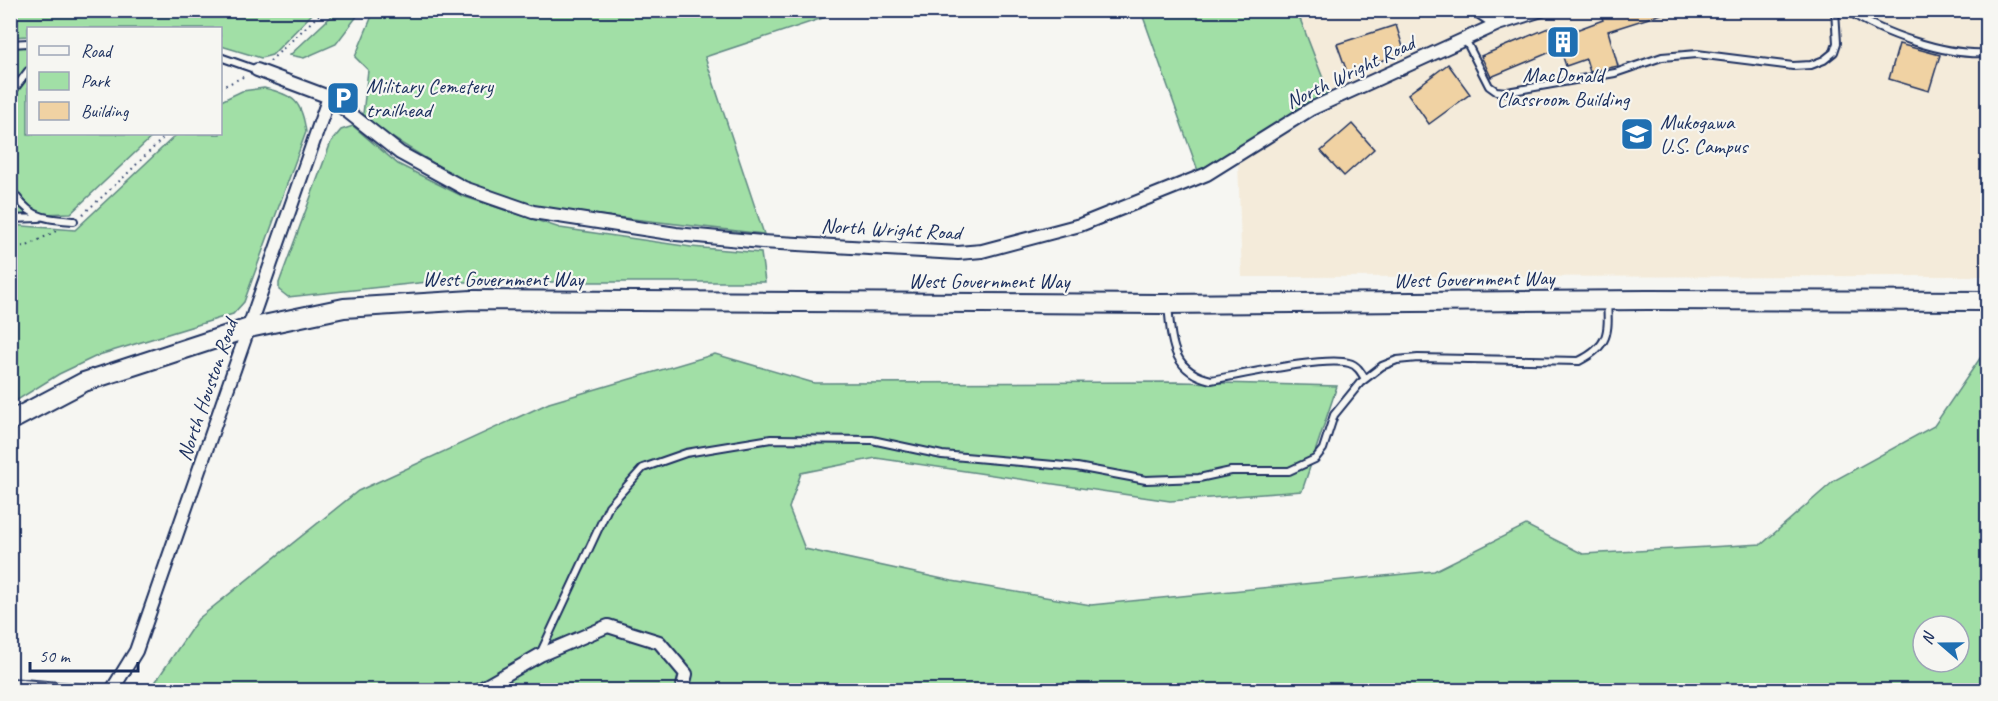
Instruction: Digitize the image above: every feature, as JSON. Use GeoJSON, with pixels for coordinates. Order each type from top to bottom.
{"type":"FeatureCollection","features":[{"type":"Feature","properties":{"kind":"main road","name":"West Government Way"},"geometry":{"type":"LineString","coordinates":[[10,421],[84,382],[249,328],[344,308],[472,300],[1168,304],[1607,300],[1988,301]]}},
{"type":"Feature","properties":{"kind":"street"},"geometry":{"type":"LineString","coordinates":[[1477,10],[1498,24]]}},
{"type":"Feature","properties":{"kind":"street","name":"North Wright Road"},"geometry":{"type":"LineString","coordinates":[[257,70],[329,97],[400,153],[464,188],[533,213],[655,231],[762,242],[958,253],[981,251],[1080,225],[1207,174],[1311,109],[1498,24],[1542,10]]}},
{"type":"Feature","properties":{"kind":"street","name":"North Houston Road"},"geometry":{"type":"LineString","coordinates":[[110,690],[136,651],[329,97]]}},
{"type":"Feature","properties":{"kind":"street"},"geometry":{"type":"LineString","coordinates":[[479,690],[540,655],[608,626],[659,642],[686,674],[682,690]]}},
{"type":"Feature","properties":{"kind":"lane"},"geometry":{"type":"LineString","coordinates":[[1465,39],[1489,86],[1496,91],[1507,92],[1615,73],[1662,57],[1698,54],[1793,66],[1811,65],[1824,60],[1834,52],[1837,43],[1835,10]]}},
{"type":"Feature","properties":{"kind":"lane"},"geometry":{"type":"LineString","coordinates":[[1847,10],[1864,22],[1943,49],[1974,54],[1988,53]]}},
{"type":"Feature","properties":{"kind":"lane"},"geometry":{"type":"LineString","coordinates":[[10,44],[27,43]]}},
{"type":"Feature","properties":{"kind":"lane"},"geometry":{"type":"LineString","coordinates":[[222,58],[257,70]]}},
{"type":"Feature","properties":{"kind":"lane"},"geometry":{"type":"LineString","coordinates":[[10,94],[27,72]]}},
{"type":"Feature","properties":{"kind":"lane"},"geometry":{"type":"LineString","coordinates":[[10,187],[20,203],[39,218]]}},
{"type":"Feature","properties":{"kind":"lane"},"geometry":{"type":"LineString","coordinates":[[10,219],[39,218],[74,221]]}},
{"type":"Feature","properties":{"kind":"lane"},"geometry":{"type":"LineString","coordinates":[[540,655],[609,506],[643,468],[686,453],[771,439],[872,440],[942,455],[1077,466],[1146,480],[1199,478],[1231,471],[1288,471],[1315,459],[1323,449],[1334,415],[1365,379],[1382,366],[1397,360],[1579,361],[1601,347],[1606,338],[1607,300]]}},
{"type":"Feature","properties":{"kind":"lane"},"geometry":{"type":"LineString","coordinates":[[1168,304],[1176,354],[1181,363],[1198,377],[1211,380],[1324,363],[1348,362],[1359,368],[1365,379]]}},
{"type":"Feature","properties":{"kind":"lane"},"geometry":{"type":"LineString","coordinates":[[10,682],[110,690]]}},
{"type":"Feature","properties":{"kind":"path"},"geometry":{"type":"LineString","coordinates":[[276,56],[324,10]]}},
{"type":"Feature","properties":{"kind":"path"},"geometry":{"type":"LineString","coordinates":[[222,87],[257,70]]}},
{"type":"Feature","properties":{"kind":"path"},"geometry":{"type":"LineString","coordinates":[[10,247],[27,246],[74,221],[124,177],[166,135]]}},
{"type":"Feature","properties":{"kind":"shaded area","name":"Mukogawa U.S. Campus"},"geometry":{"type":"Polygon","coordinates":[[[1297,11],[1987,11],[1987,276],[1242,277],[1238,161],[1334,107],[1297,11]]]}},
{"type":"Feature","properties":{"kind":"green space"},"geometry":{"type":"Polygon","coordinates":[[[11,10],[315,11],[272,55],[261,58],[222,46],[222,27],[27,27],[27,36],[11,37],[11,10]]]}},
{"type":"Feature","properties":{"kind":"green space"},"geometry":{"type":"Polygon","coordinates":[[[337,11],[361,11],[336,44],[304,58],[290,55],[337,11]]]}},
{"type":"Feature","properties":{"kind":"green space"},"geometry":{"type":"Polygon","coordinates":[[[374,11],[844,11],[705,57],[764,234],[537,208],[467,184],[380,130],[363,114],[368,70],[355,57],[374,11]]]}},
{"type":"Feature","properties":{"kind":"green space"},"geometry":{"type":"Polygon","coordinates":[[[1141,11],[1297,11],[1329,94],[1198,171],[1141,11]]]}},
{"type":"Feature","properties":{"kind":"green space"},"geometry":{"type":"Polygon","coordinates":[[[27,47],[27,135],[154,135],[71,213],[11,215],[10,48],[27,47]]]}},
{"type":"Feature","properties":{"kind":"green space"},"geometry":{"type":"Polygon","coordinates":[[[264,88],[283,93],[299,106],[306,132],[244,302],[233,314],[99,355],[59,374],[11,404],[11,225],[75,230],[176,135],[222,135],[222,101],[242,91],[264,88]]]}},
{"type":"Feature","properties":{"kind":"green space"},"geometry":{"type":"Polygon","coordinates":[[[353,126],[398,164],[462,196],[560,228],[691,247],[761,253],[765,282],[428,282],[288,297],[279,290],[279,283],[331,142],[341,130],[353,126]]]}},
{"type":"Feature","properties":{"kind":"green space"},"geometry":{"type":"Polygon","coordinates":[[[1987,348],[1987,690],[150,690],[198,619],[358,491],[549,403],[715,354],[814,383],[1180,382],[1337,386],[1302,491],[1170,501],[876,458],[801,473],[789,508],[805,549],[952,581],[1091,605],[1434,571],[1526,525],[1583,554],[1762,544],[1835,480],[1934,426],[1987,348]]]}},
{"type":"Feature","properties":{"kind":"building","name":"MacDonald Classroom Building"},"geometry":{"type":"Polygon","coordinates":[[[1599,10],[1665,10],[1665,13],[1608,31],[1618,66],[1590,72],[1586,59],[1566,66],[1560,48],[1491,77],[1481,56],[1553,26],[1557,37],[1603,20],[1599,10]]]}},
{"type":"Feature","properties":{"kind":"building"},"geometry":{"type":"Polygon","coordinates":[[[1396,25],[1405,53],[1347,72],[1337,44],[1396,25]]]}},
{"type":"Feature","properties":{"kind":"building"},"geometry":{"type":"Polygon","coordinates":[[[1899,44],[1940,55],[1929,91],[1889,79],[1899,44]]]}},
{"type":"Feature","properties":{"kind":"building"},"geometry":{"type":"Polygon","coordinates":[[[1448,64],[1470,94],[1429,124],[1408,94],[1448,64]]]}},
{"type":"Feature","properties":{"kind":"building"},"geometry":{"type":"Polygon","coordinates":[[[1352,124],[1374,149],[1344,176],[1321,151],[1352,124]]]}},
{"type":"Feature","properties":{"kind":"place","name":"MacDonald Classroom Building"},"geometry":{"type":"Point","coordinates":[1563,42]}},
{"type":"Feature","properties":{"kind":"place","name":"Military Cemetery trailhead"},"geometry":{"type":"Point","coordinates":[343,98]}},
{"type":"Feature","properties":{"kind":"place","name":"Mukogawa U.S. Campus"},"geometry":{"type":"Point","coordinates":[1637,134]}}]}
